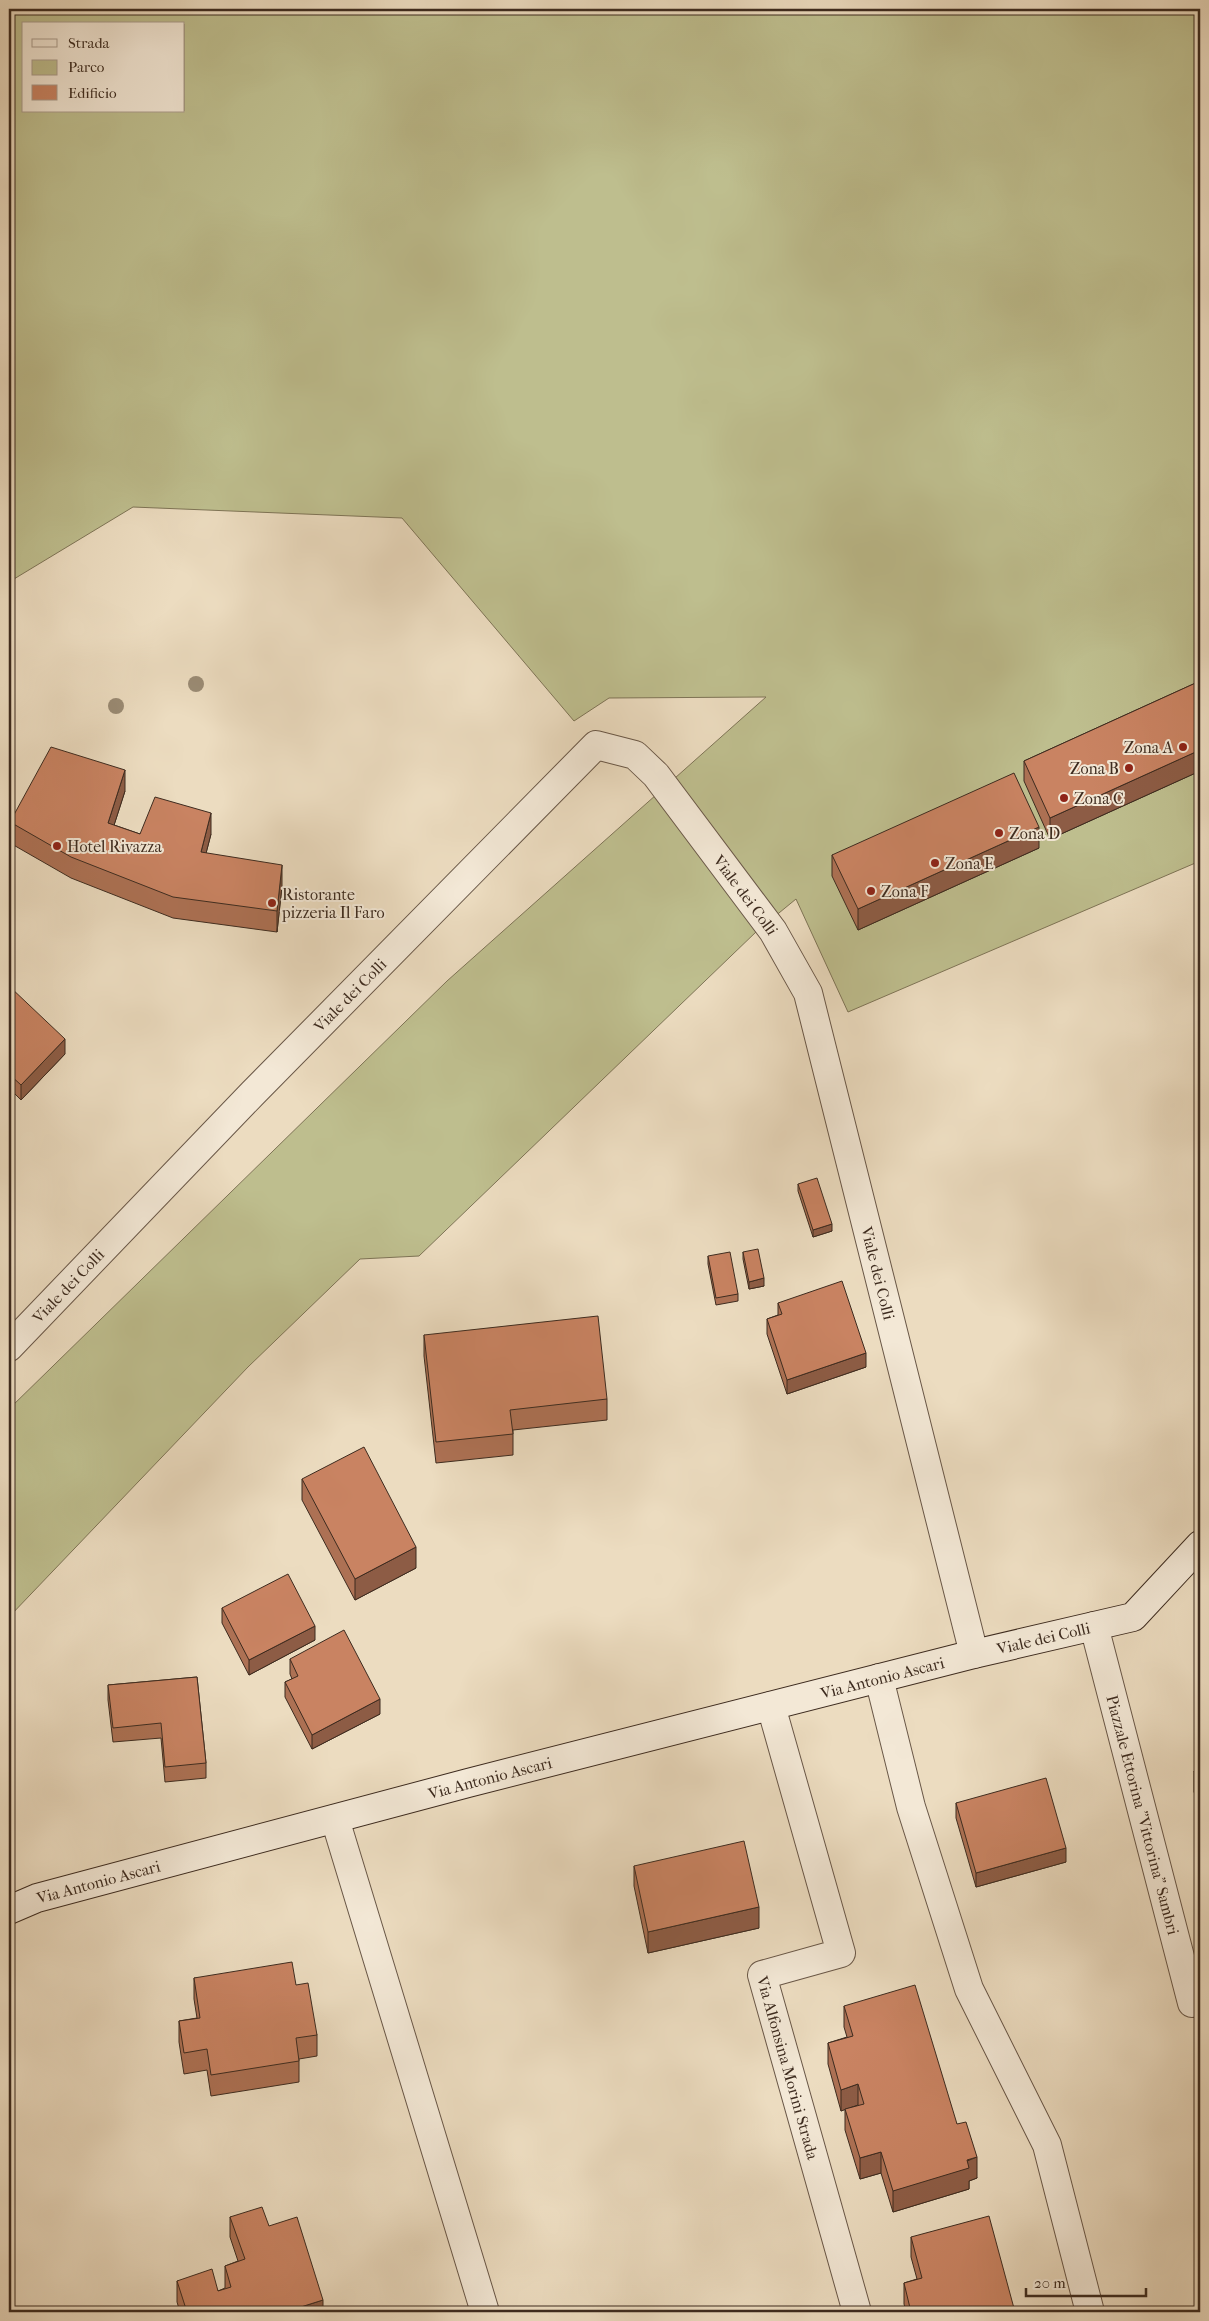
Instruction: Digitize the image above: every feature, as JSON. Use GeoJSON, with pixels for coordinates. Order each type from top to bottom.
{"type":"FeatureCollection","features":[{"type":"Feature","properties":{"kind":"street","name":"Viale dei Colli"},"geometry":{"type":"LineString","coordinates":[[9,1347],[260,1086],[596,746],[635,756],[656,776],[774,931],[808,993],[974,1654],[1133,1617],[1200,1544]]}},
{"type":"Feature","properties":{"kind":"street","name":"Piazzale Ettorina \"Vittorina\" Sambri"},"geometry":{"type":"LineString","coordinates":[[1094,1626],[1192,2003]]}},
{"type":"Feature","properties":{"kind":"street","name":"Via Antonio Ascari"},"geometry":{"type":"LineString","coordinates":[[9,1910],[36,1898],[974,1654]]}},
{"type":"Feature","properties":{"kind":"street"},"geometry":{"type":"LineString","coordinates":[[879,1678],[911,1807],[969,1988],[1047,2145],[1090,2312]]}},
{"type":"Feature","properties":{"kind":"street","name":"Via Alfonsina Morini Strada"},"geometry":{"type":"LineString","coordinates":[[771,1706],[840,1952],[762,1974],[858,2312]]}},
{"type":"Feature","properties":{"kind":"street"},"geometry":{"type":"LineString","coordinates":[[335,1819],[485,2312]]}},
{"type":"Feature","properties":{"kind":"green space"},"geometry":{"type":"Polygon","coordinates":[[[9,9],[1200,9],[1200,861],[848,1012],[796,899],[757,931],[419,1256],[360,1259],[248,1367],[9,1617],[9,1409],[447,981],[766,697],[609,698],[574,721],[402,518],[133,507],[9,582],[9,9]]]}},
{"type":"Feature","properties":{"kind":"building"},"geometry":{"type":"Polygon","coordinates":[[[1200,681],[1200,750],[1050,818],[1024,761],[1200,681]]]}},
{"type":"Feature","properties":{"kind":"building"},"geometry":{"type":"Polygon","coordinates":[[[51,747],[125,770],[108,823],[140,834],[155,797],[211,813],[201,852],[282,865],[277,911],[173,897],[71,857],[10,822],[51,747]]]}},
{"type":"Feature","properties":{"kind":"building"},"geometry":{"type":"Polygon","coordinates":[[[1014,773],[1039,827],[858,909],[832,855],[1014,773]]]}},
{"type":"Feature","properties":{"kind":"building"},"geometry":{"type":"Polygon","coordinates":[[[9,986],[65,1039],[21,1085],[9,1074],[9,986]]]}},
{"type":"Feature","properties":{"kind":"building"},"geometry":{"type":"Polygon","coordinates":[[[817,1178],[832,1224],[813,1230],[798,1184],[817,1178]]]}},
{"type":"Feature","properties":{"kind":"building"},"geometry":{"type":"Polygon","coordinates":[[[758,1249],[764,1278],[749,1282],[743,1252],[758,1249]]]}},
{"type":"Feature","properties":{"kind":"building"},"geometry":{"type":"Polygon","coordinates":[[[730,1252],[738,1294],[716,1298],[708,1256],[730,1252]]]}},
{"type":"Feature","properties":{"kind":"building"},"geometry":{"type":"Polygon","coordinates":[[[842,1281],[866,1353],[787,1380],[767,1319],[782,1314],[778,1303],[842,1281]]]}},
{"type":"Feature","properties":{"kind":"building"},"geometry":{"type":"Polygon","coordinates":[[[598,1316],[607,1399],[510,1410],[513,1434],[436,1442],[424,1335],[598,1316]]]}},
{"type":"Feature","properties":{"kind":"building"},"geometry":{"type":"Polygon","coordinates":[[[364,1447],[416,1547],[355,1579],[302,1479],[364,1447]]]}},
{"type":"Feature","properties":{"kind":"building"},"geometry":{"type":"Polygon","coordinates":[[[288,1574],[315,1626],[249,1660],[222,1608],[288,1574]]]}},
{"type":"Feature","properties":{"kind":"building"},"geometry":{"type":"Polygon","coordinates":[[[344,1630],[380,1699],[312,1735],[285,1682],[298,1676],[290,1659],[344,1630]]]}},
{"type":"Feature","properties":{"kind":"building"},"geometry":{"type":"Polygon","coordinates":[[[197,1677],[206,1763],[165,1767],[161,1723],[113,1728],[108,1685],[197,1677]]]}},
{"type":"Feature","properties":{"kind":"building"},"geometry":{"type":"Polygon","coordinates":[[[1200,1768],[1200,1783],[1194,1771],[1200,1768]]]}},
{"type":"Feature","properties":{"kind":"building"},"geometry":{"type":"Polygon","coordinates":[[[1046,1778],[1066,1848],[976,1873],[956,1803],[1046,1778]]]}},
{"type":"Feature","properties":{"kind":"building"},"geometry":{"type":"Polygon","coordinates":[[[744,1841],[759,1907],[648,1932],[634,1866],[744,1841]]]}},
{"type":"Feature","properties":{"kind":"building"},"geometry":{"type":"Polygon","coordinates":[[[292,1962],[296,1985],[308,1983],[317,2035],[296,2038],[299,2061],[211,2075],[207,2049],[184,2053],[179,2021],[200,2018],[194,1978],[292,1962]]]}},
{"type":"Feature","properties":{"kind":"building"},"geometry":{"type":"Polygon","coordinates":[[[915,1985],[957,2124],[966,2122],[977,2157],[967,2160],[969,2168],[893,2191],[881,2152],[860,2158],[845,2109],[864,2104],[858,2084],[841,2090],[828,2043],[853,2036],[844,2006],[915,1985]]]}},
{"type":"Feature","properties":{"kind":"building"},"geometry":{"type":"Polygon","coordinates":[[[262,2207],[269,2226],[297,2217],[323,2300],[285,2312],[187,2312],[177,2281],[212,2269],[218,2291],[231,2287],[225,2266],[245,2259],[230,2217],[262,2207]]]}},
{"type":"Feature","properties":{"kind":"building"},"geometry":{"type":"Polygon","coordinates":[[[989,2216],[1015,2312],[911,2312],[904,2283],[922,2278],[911,2237],[989,2216]]]}},
{"type":"Feature","properties":{"kind":"place","name":"Zona A"},"geometry":{"type":"Point","coordinates":[1183,747]}},
{"type":"Feature","properties":{"kind":"place","name":"Zona B"},"geometry":{"type":"Point","coordinates":[1129,768]}},
{"type":"Feature","properties":{"kind":"place","name":"Zona C"},"geometry":{"type":"Point","coordinates":[1064,798]}},
{"type":"Feature","properties":{"kind":"place","name":"Zona D"},"geometry":{"type":"Point","coordinates":[999,833]}},
{"type":"Feature","properties":{"kind":"place","name":"Hotel Rivazza"},"geometry":{"type":"Point","coordinates":[57,846]}},
{"type":"Feature","properties":{"kind":"place","name":"Zona E"},"geometry":{"type":"Point","coordinates":[935,863]}},
{"type":"Feature","properties":{"kind":"place","name":"Zona F"},"geometry":{"type":"Point","coordinates":[871,891]}},
{"type":"Feature","properties":{"kind":"place","name":"Ristorante pizzeria Il Faro"},"geometry":{"type":"Point","coordinates":[272,903]}}]}
